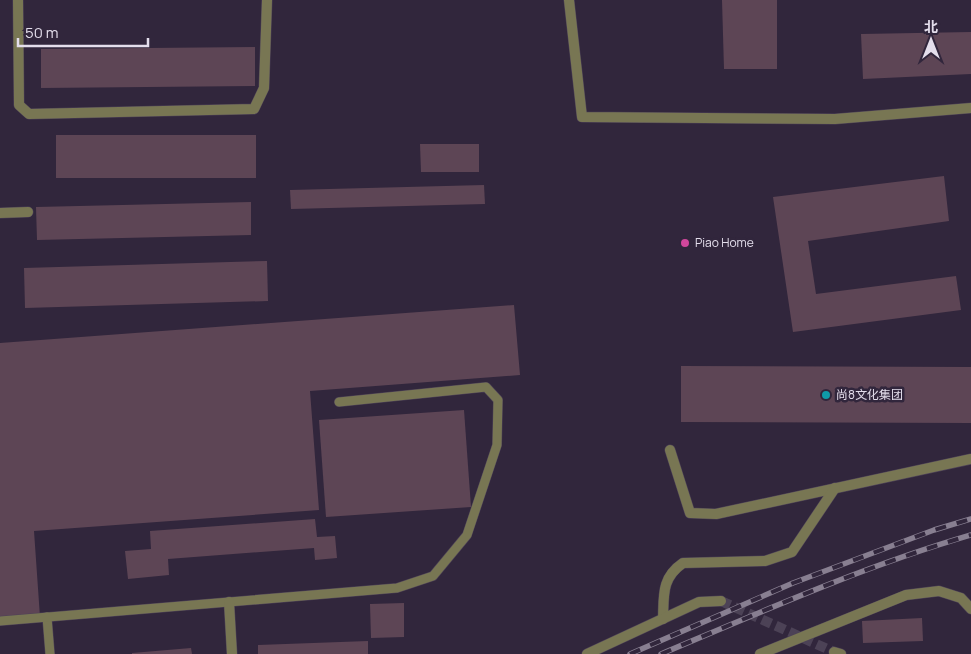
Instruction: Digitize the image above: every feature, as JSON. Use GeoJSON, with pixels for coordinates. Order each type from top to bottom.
{"type":"FeatureCollection","features":[{"type":"Feature","properties":{"kind":"street"},"geometry":{"type":"LineString","coordinates":[[18,0],[19,106],[29,114],[254,109],[264,88],[267,0]]}},
{"type":"Feature","properties":{"kind":"street"},"geometry":{"type":"LineString","coordinates":[[569,0],[582,117],[835,119],[971,108]]}},
{"type":"Feature","properties":{"kind":"street"},"geometry":{"type":"LineString","coordinates":[[0,213],[28,212]]}},
{"type":"Feature","properties":{"kind":"street"},"geometry":{"type":"LineString","coordinates":[[670,450],[690,513],[716,514],[971,459]]}},
{"type":"Feature","properties":{"kind":"street"},"geometry":{"type":"LineString","coordinates":[[663,619],[664,588],[672,570],[682,563],[765,561],[792,552],[835,488]]}},
{"type":"Feature","properties":{"kind":"street"},"geometry":{"type":"LineString","coordinates":[[760,654],[906,595],[939,591],[962,598],[971,609]]}},
{"type":"Feature","properties":{"kind":"street"},"geometry":{"type":"LineString","coordinates":[[587,654],[699,602],[721,601]]}},
{"type":"Feature","properties":{"kind":"street"},"geometry":{"type":"LineString","coordinates":[[228,602],[232,654]]}},
{"type":"Feature","properties":{"kind":"lane"},"geometry":{"type":"LineString","coordinates":[[0,621],[397,588],[433,576],[467,535],[497,445],[498,400],[486,387],[339,402]]}},
{"type":"Feature","properties":{"kind":"lane"},"geometry":{"type":"LineString","coordinates":[[47,617],[50,654]]}},
{"type":"Feature","properties":{"kind":"building"},"geometry":{"type":"Polygon","coordinates":[[[722,0],[777,0],[777,69],[724,69],[722,0]]]}},
{"type":"Feature","properties":{"kind":"building"},"geometry":{"type":"Polygon","coordinates":[[[971,32],[971,74],[863,79],[861,34],[971,32]]]}},
{"type":"Feature","properties":{"kind":"building"},"geometry":{"type":"Polygon","coordinates":[[[255,47],[255,86],[41,88],[41,49],[255,47]]]}},
{"type":"Feature","properties":{"kind":"building"},"geometry":{"type":"Polygon","coordinates":[[[56,135],[256,135],[256,178],[56,178],[56,135]]]}},
{"type":"Feature","properties":{"kind":"building"},"geometry":{"type":"Polygon","coordinates":[[[420,144],[479,144],[479,172],[421,172],[420,144]]]}},
{"type":"Feature","properties":{"kind":"building"},"geometry":{"type":"Polygon","coordinates":[[[944,176],[949,221],[808,241],[816,294],[956,276],[961,310],[793,332],[773,197],[944,176]]]}},
{"type":"Feature","properties":{"kind":"building"},"geometry":{"type":"Polygon","coordinates":[[[484,185],[485,204],[291,209],[290,190],[484,185]]]}},
{"type":"Feature","properties":{"kind":"building"},"geometry":{"type":"Polygon","coordinates":[[[251,202],[251,235],[37,240],[36,207],[251,202]]]}},
{"type":"Feature","properties":{"kind":"building"},"geometry":{"type":"Polygon","coordinates":[[[267,261],[268,301],[25,308],[24,268],[267,261]]]}},
{"type":"Feature","properties":{"kind":"building"},"geometry":{"type":"Polygon","coordinates":[[[514,305],[520,375],[310,391],[319,510],[34,531],[40,617],[0,620],[0,343],[514,305]]]}},
{"type":"Feature","properties":{"kind":"building","name":"尚8文化集团"},"geometry":{"type":"Polygon","coordinates":[[[681,366],[971,367],[971,423],[681,422],[681,366]]]}},
{"type":"Feature","properties":{"kind":"building"},"geometry":{"type":"Polygon","coordinates":[[[464,410],[471,507],[326,517],[319,420],[464,410]]]}},
{"type":"Feature","properties":{"kind":"building"},"geometry":{"type":"Polygon","coordinates":[[[315,519],[317,537],[335,536],[337,558],[315,560],[314,548],[168,559],[169,575],[128,579],[125,551],[151,549],[150,531],[315,519]]]}},
{"type":"Feature","properties":{"kind":"building"},"geometry":{"type":"Polygon","coordinates":[[[404,603],[404,637],[371,638],[370,604],[404,603]]]}},
{"type":"Feature","properties":{"kind":"building"},"geometry":{"type":"Polygon","coordinates":[[[922,618],[923,641],[863,643],[862,621],[922,618]]]}},
{"type":"Feature","properties":{"kind":"building"},"geometry":{"type":"Polygon","coordinates":[[[368,641],[368,654],[258,654],[258,645],[368,641]]]}},
{"type":"Feature","properties":{"kind":"building"},"geometry":{"type":"Polygon","coordinates":[[[191,648],[192,654],[132,654],[132,653],[191,648]]]}},
{"type":"Feature","properties":{"kind":"tunnel"},"geometry":{"type":"LineString","coordinates":[[721,601],[834,652]]}},
{"type":"Feature","properties":{"kind":"railway"},"geometry":{"type":"LineString","coordinates":[[630,654],[793,583],[934,530],[971,519]]}},
{"type":"Feature","properties":{"kind":"railway"},"geometry":{"type":"LineString","coordinates":[[661,654],[853,575],[971,535]]}},
{"type":"Feature","properties":{"kind":"place","name":"Piao Home"},"geometry":{"type":"Point","coordinates":[685,243]}},
{"type":"Feature","properties":{"kind":"place","name":"尚8文化集团"},"geometry":{"type":"Point","coordinates":[826,395]}}]}
